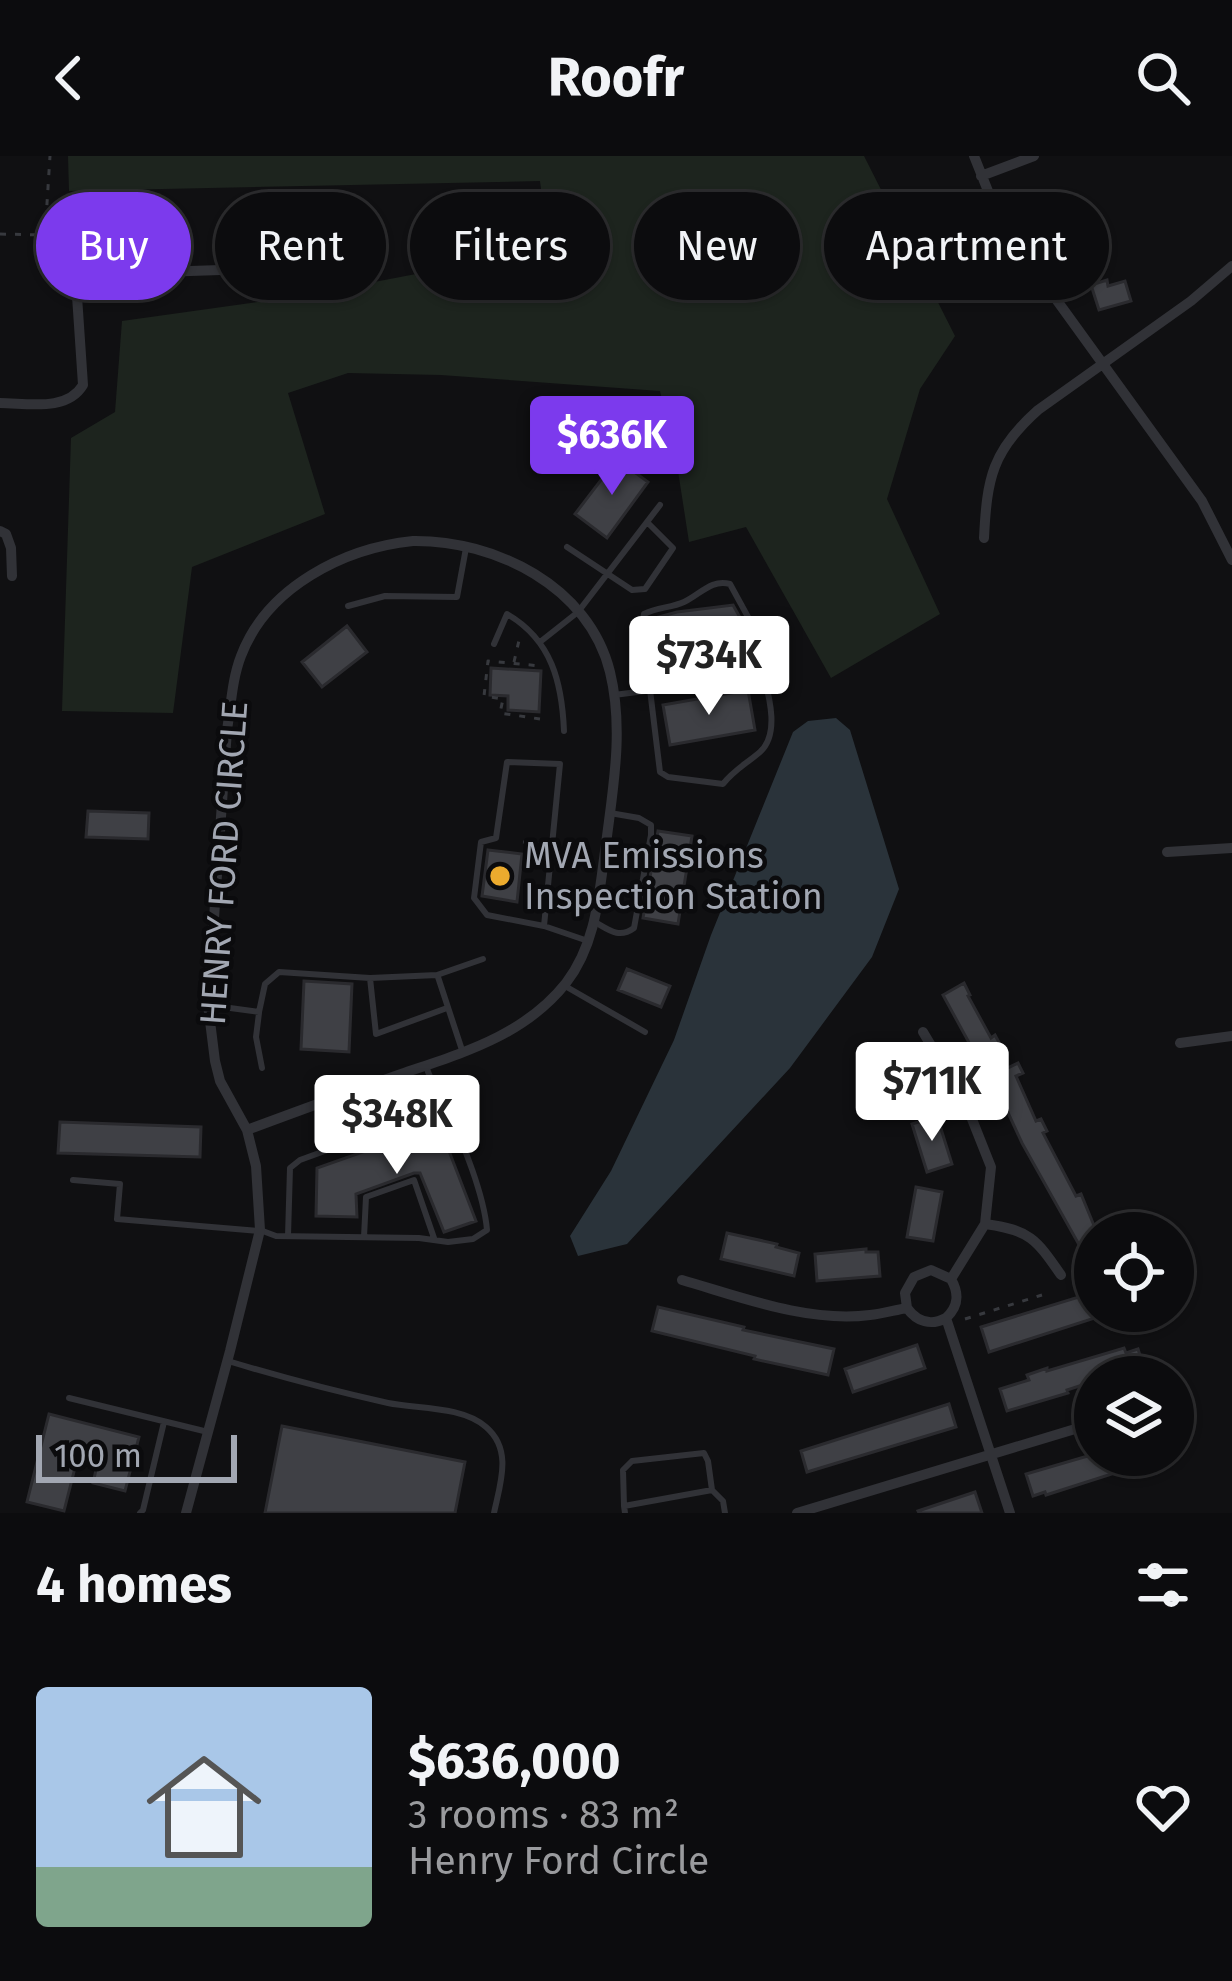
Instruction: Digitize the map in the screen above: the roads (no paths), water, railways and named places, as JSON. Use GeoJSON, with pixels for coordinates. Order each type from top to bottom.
{"type":"FeatureCollection","features":[{"type":"Feature","properties":{"kind":"street"},"geometry":{"type":"LineString","coordinates":[[974,156],[1019,248],[1202,501],[1232,560]]}},
{"type":"Feature","properties":{"kind":"street"},"geometry":{"type":"LineString","coordinates":[[981,176],[1034,156]]}},
{"type":"Feature","properties":{"kind":"street"},"geometry":{"type":"LineString","coordinates":[[984,538],[990,473],[1006,442],[1038,410],[1191,302],[1232,266]]}},
{"type":"Feature","properties":{"kind":"street"},"geometry":{"type":"LineString","coordinates":[[0,403],[59,402],[78,393],[83,385],[77,296],[79,287],[90,278],[122,272],[215,269]]}},
{"type":"Feature","properties":{"kind":"street"},"geometry":{"type":"LineString","coordinates":[[0,531],[11,548],[12,576]]}},
{"type":"Feature","properties":{"kind":"street","name":"HENRY FORD CIRCLE"},"geometry":{"type":"LineString","coordinates":[[186,1513],[260,1230],[256,1166],[247,1130],[220,1081],[208,1005],[227,730],[237,673],[261,620],[283,596],[348,556],[413,541],[466,545],[514,561],[561,593],[578,612],[605,657],[614,695],[617,733],[610,813],[595,922],[578,965],[564,985],[510,1032],[464,1053],[247,1130]]}},
{"type":"Feature","properties":{"kind":"street"},"geometry":{"type":"LineString","coordinates":[[1167,852],[1232,848]]}},
{"type":"Feature","properties":{"kind":"street"},"geometry":{"type":"LineString","coordinates":[[923,1032],[966,1104],[991,1167],[985,1224],[951,1279]]}},
{"type":"Feature","properties":{"kind":"street"},"geometry":{"type":"LineString","coordinates":[[1180,1043],[1232,1036]]}},
{"type":"Feature","properties":{"kind":"street"},"geometry":{"type":"LineString","coordinates":[[985,1224],[1015,1228],[1038,1243],[1061,1275]]}},
{"type":"Feature","properties":{"kind":"street"},"geometry":{"type":"LineString","coordinates":[[931,1270],[951,1279],[957,1298],[946,1318],[923,1322],[907,1308],[905,1293],[914,1277],[931,1270]]}},
{"type":"Feature","properties":{"kind":"street"},"geometry":{"type":"LineString","coordinates":[[682,1280],[834,1316],[868,1316],[907,1308]]}},
{"type":"Feature","properties":{"kind":"street"},"geometry":{"type":"LineString","coordinates":[[946,1318],[1010,1513]]}},
{"type":"Feature","properties":{"kind":"street"},"geometry":{"type":"LineString","coordinates":[[797,1513],[1074,1429]]}},
{"type":"Feature","properties":{"kind":"lane"},"geometry":{"type":"LineString","coordinates":[[540,642],[578,612],[660,506]]}},
{"type":"Feature","properties":{"kind":"lane"},"geometry":{"type":"LineString","coordinates":[[567,547],[632,590],[645,589],[673,548],[647,522]]}},
{"type":"Feature","properties":{"kind":"lane"},"geometry":{"type":"LineString","coordinates":[[348,606],[385,596],[457,597],[466,545]]}},
{"type":"Feature","properties":{"kind":"lane"},"geometry":{"type":"LineString","coordinates":[[614,695],[650,690],[764,677],[775,668],[730,584],[715,582],[680,604],[644,614],[641,624],[650,690],[662,776],[724,784],[763,750],[770,736],[770,698],[764,677]]}},
{"type":"Feature","properties":{"kind":"lane"},"geometry":{"type":"LineString","coordinates":[[494,644],[507,614],[540,642],[562,694],[564,731]]}},
{"type":"Feature","properties":{"kind":"lane"},"geometry":{"type":"LineString","coordinates":[[544,926],[560,764],[507,761],[496,838],[481,842],[474,898],[487,915],[588,941]]}},
{"type":"Feature","properties":{"kind":"lane"},"geometry":{"type":"LineString","coordinates":[[595,922],[617,934],[634,928],[651,835],[650,825],[639,818],[610,813]]}},
{"type":"Feature","properties":{"kind":"lane"},"geometry":{"type":"LineString","coordinates":[[262,1069],[256,1036],[259,1012],[265,984],[278,972],[370,978],[437,975],[483,959]]}},
{"type":"Feature","properties":{"kind":"lane"},"geometry":{"type":"LineString","coordinates":[[437,975],[464,1053]]}},
{"type":"Feature","properties":{"kind":"lane"},"geometry":{"type":"LineString","coordinates":[[370,978],[376,1034],[447,1008]]}},
{"type":"Feature","properties":{"kind":"lane"},"geometry":{"type":"LineString","coordinates":[[564,985],[645,1032]]}},
{"type":"Feature","properties":{"kind":"lane"},"geometry":{"type":"LineString","coordinates":[[208,1005],[259,1012]]}},
{"type":"Feature","properties":{"kind":"lane"},"geometry":{"type":"LineString","coordinates":[[73,1180],[119,1184],[117,1219],[260,1230],[276,1237],[472,1239],[487,1230],[485,1207],[426,1066]]}},
{"type":"Feature","properties":{"kind":"lane"},"geometry":{"type":"LineString","coordinates":[[289,1236],[290,1168],[300,1160],[445,1107]]}},
{"type":"Feature","properties":{"kind":"lane"},"geometry":{"type":"LineString","coordinates":[[364,1238],[366,1197],[414,1180],[434,1239]]}},
{"type":"Feature","properties":{"kind":"lane"},"geometry":{"type":"LineString","coordinates":[[228,1361],[393,1404],[465,1415],[487,1427],[504,1462],[494,1513]]}},
{"type":"Feature","properties":{"kind":"lane"},"geometry":{"type":"LineString","coordinates":[[69,1398],[208,1432]]}},
{"type":"Feature","properties":{"kind":"lane"},"geometry":{"type":"LineString","coordinates":[[140,1513],[164,1421]]}},
{"type":"Feature","properties":{"kind":"lane"},"geometry":{"type":"LineString","coordinates":[[712,1490],[624,1510],[623,1470],[632,1461],[704,1454],[712,1490],[723,1501],[725,1513]]}},
{"type":"Feature","properties":{"kind":"place","name":"MVA Emissions Inspection Station"},"geometry":{"type":"Point","coordinates":[500,876]}}]}
